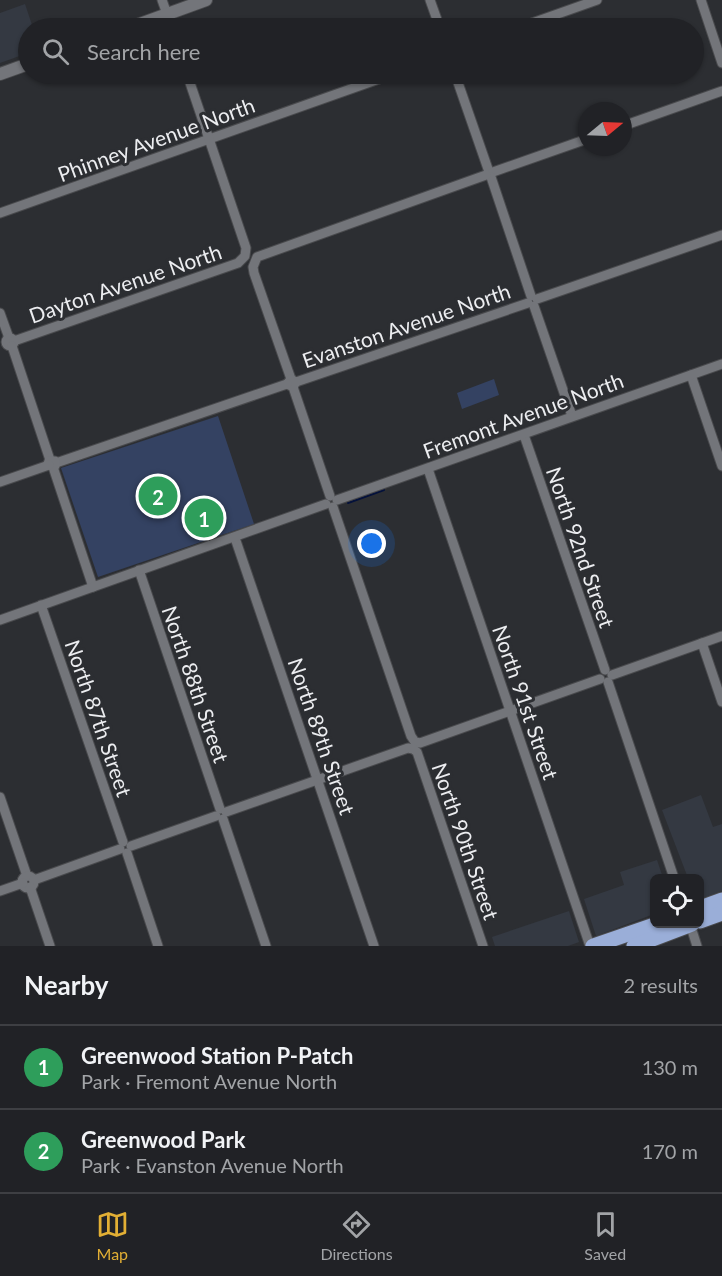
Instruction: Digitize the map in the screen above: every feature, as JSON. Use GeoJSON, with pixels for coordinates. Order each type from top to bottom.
{"type":"FeatureCollection","features":[{"type":"Feature","properties":{"kind":"highway"},"geometry":{"type":"LineString","coordinates":[[704,906],[722,900]]}},
{"type":"Feature","properties":{"kind":"highway"},"geometry":{"type":"LineString","coordinates":[[704,919],[722,913]]}},
{"type":"Feature","properties":{"kind":"highway"},"geometry":{"type":"LineString","coordinates":[[592,946],[650,926]]}},
{"type":"Feature","properties":{"kind":"highway"},"geometry":{"type":"LineString","coordinates":[[619,946],[640,937],[650,927]]}},
{"type":"Feature","properties":{"kind":"highway"},"geometry":{"type":"LineString","coordinates":[[634,946],[681,928]]}},
{"type":"Feature","properties":{"kind":"main road"},"geometry":{"type":"LineString","coordinates":[[156,18],[206,0]]}},
{"type":"Feature","properties":{"kind":"main road"},"geometry":{"type":"LineString","coordinates":[[0,74],[18,68]]}},
{"type":"Feature","properties":{"kind":"street"},"geometry":{"type":"LineString","coordinates":[[162,0],[168,18]]}},
{"type":"Feature","properties":{"kind":"street"},"geometry":{"type":"LineString","coordinates":[[430,0],[436,18]]}},
{"type":"Feature","properties":{"kind":"street"},"geometry":{"type":"LineString","coordinates":[[546,18],[597,0]]}},
{"type":"Feature","properties":{"kind":"street"},"geometry":{"type":"LineString","coordinates":[[701,0],[722,63]]}},
{"type":"Feature","properties":{"kind":"street"},"geometry":{"type":"LineString","coordinates":[[191,84],[210,138]]}},
{"type":"Feature","properties":{"kind":"street","name":"Phinney Avenue North"},"geometry":{"type":"LineString","coordinates":[[0,213],[364,84]]}},
{"type":"Feature","properties":{"kind":"street"},"geometry":{"type":"LineString","coordinates":[[459,84],[572,417]]}},
{"type":"Feature","properties":{"kind":"street"},"geometry":{"type":"LineString","coordinates":[[632,123],[722,91]]}},
{"type":"Feature","properties":{"kind":"street","name":"Dayton Avenue North"},"geometry":{"type":"LineString","coordinates":[[8,343],[238,263],[245,255],[246,248],[210,138]]}},
{"type":"Feature","properties":{"kind":"street","name":"Dayton Avenue North"},"geometry":{"type":"LineString","coordinates":[[255,261],[257,257],[578,142]]}},
{"type":"Feature","properties":{"kind":"street","name":"Evanston Avenue North"},"geometry":{"type":"LineString","coordinates":[[0,482],[722,235]]}},
{"type":"Feature","properties":{"kind":"street","name":"North 90th Street"},"geometry":{"type":"LineString","coordinates":[[255,261],[254,273],[483,946]]}},
{"type":"Feature","properties":{"kind":"street"},"geometry":{"type":"LineString","coordinates":[[0,313],[8,343],[93,587]]}},
{"type":"Feature","properties":{"kind":"street","name":"Fremont Avenue North"},"geometry":{"type":"LineString","coordinates":[[0,620],[722,364]]}},
{"type":"Feature","properties":{"kind":"street"},"geometry":{"type":"LineString","coordinates":[[691,375],[722,466]]}},
{"type":"Feature","properties":{"kind":"street","name":"North 92nd Street"},"geometry":{"type":"LineString","coordinates":[[524,435],[672,874]]}},
{"type":"Feature","properties":{"kind":"street","name":"North 91st Street"},"geometry":{"type":"LineString","coordinates":[[428,469],[592,946]]}},
{"type":"Feature","properties":{"kind":"street","name":"North 89th Street"},"geometry":{"type":"LineString","coordinates":[[235,538],[374,946]]}},
{"type":"Feature","properties":{"kind":"street","name":"North 88th Street"},"geometry":{"type":"LineString","coordinates":[[139,570],[266,946]]}},
{"type":"Feature","properties":{"kind":"street","name":"North 87th Street"},"geometry":{"type":"LineString","coordinates":[[41,605],[158,946]]}},
{"type":"Feature","properties":{"kind":"street"},"geometry":{"type":"LineString","coordinates":[[0,891],[319,781],[405,748],[722,636]]}},
{"type":"Feature","properties":{"kind":"street"},"geometry":{"type":"LineString","coordinates":[[702,643],[722,702]]}},
{"type":"Feature","properties":{"kind":"street"},"geometry":{"type":"LineString","coordinates":[[0,796],[50,946]]}},
{"type":"Feature","properties":{"kind":"street"},"geometry":{"type":"LineString","coordinates":[[695,928],[697,946]]}},
{"type":"Feature","properties":{"kind":"shaded area"},"geometry":{"type":"Polygon","coordinates":[[[25,4],[30,18],[18,18],[18,57],[0,63],[0,13],[25,4]]]}},
{"type":"Feature","properties":{"kind":"shaded area"},"geometry":{"type":"Polygon","coordinates":[[[494,379],[499,395],[462,409],[457,393],[494,379]]]}},
{"type":"Feature","properties":{"kind":"shaded area"},"geometry":{"type":"Polygon","coordinates":[[[218,416],[254,524],[98,577],[61,468],[218,416]]]}},
{"type":"Feature","properties":{"kind":"shaded area"},"geometry":{"type":"Polygon","coordinates":[[[701,795],[713,827],[722,824],[722,891],[704,898],[704,874],[686,874],[662,810],[701,795]]]}},
{"type":"Feature","properties":{"kind":"shaded area"},"geometry":{"type":"Polygon","coordinates":[[[657,860],[662,874],[650,874],[650,916],[596,936],[584,899],[624,885],[620,872],[657,860]]]}},
{"type":"Feature","properties":{"kind":"shaded area"},"geometry":{"type":"Polygon","coordinates":[[[569,911],[579,942],[568,946],[495,946],[492,937],[569,911]]]}},
{"type":"Feature","properties":{"kind":"waterway"},"geometry":{"type":"LineString","coordinates":[[348,503],[384,490]]}},
{"type":"Feature","properties":{"kind":"place","name":"Greenwood Park"},"geometry":{"type":"Point","coordinates":[158,496]}},
{"type":"Feature","properties":{"kind":"place","name":"Greenwood Station P-Patch"},"geometry":{"type":"Point","coordinates":[204,518]}}]}
